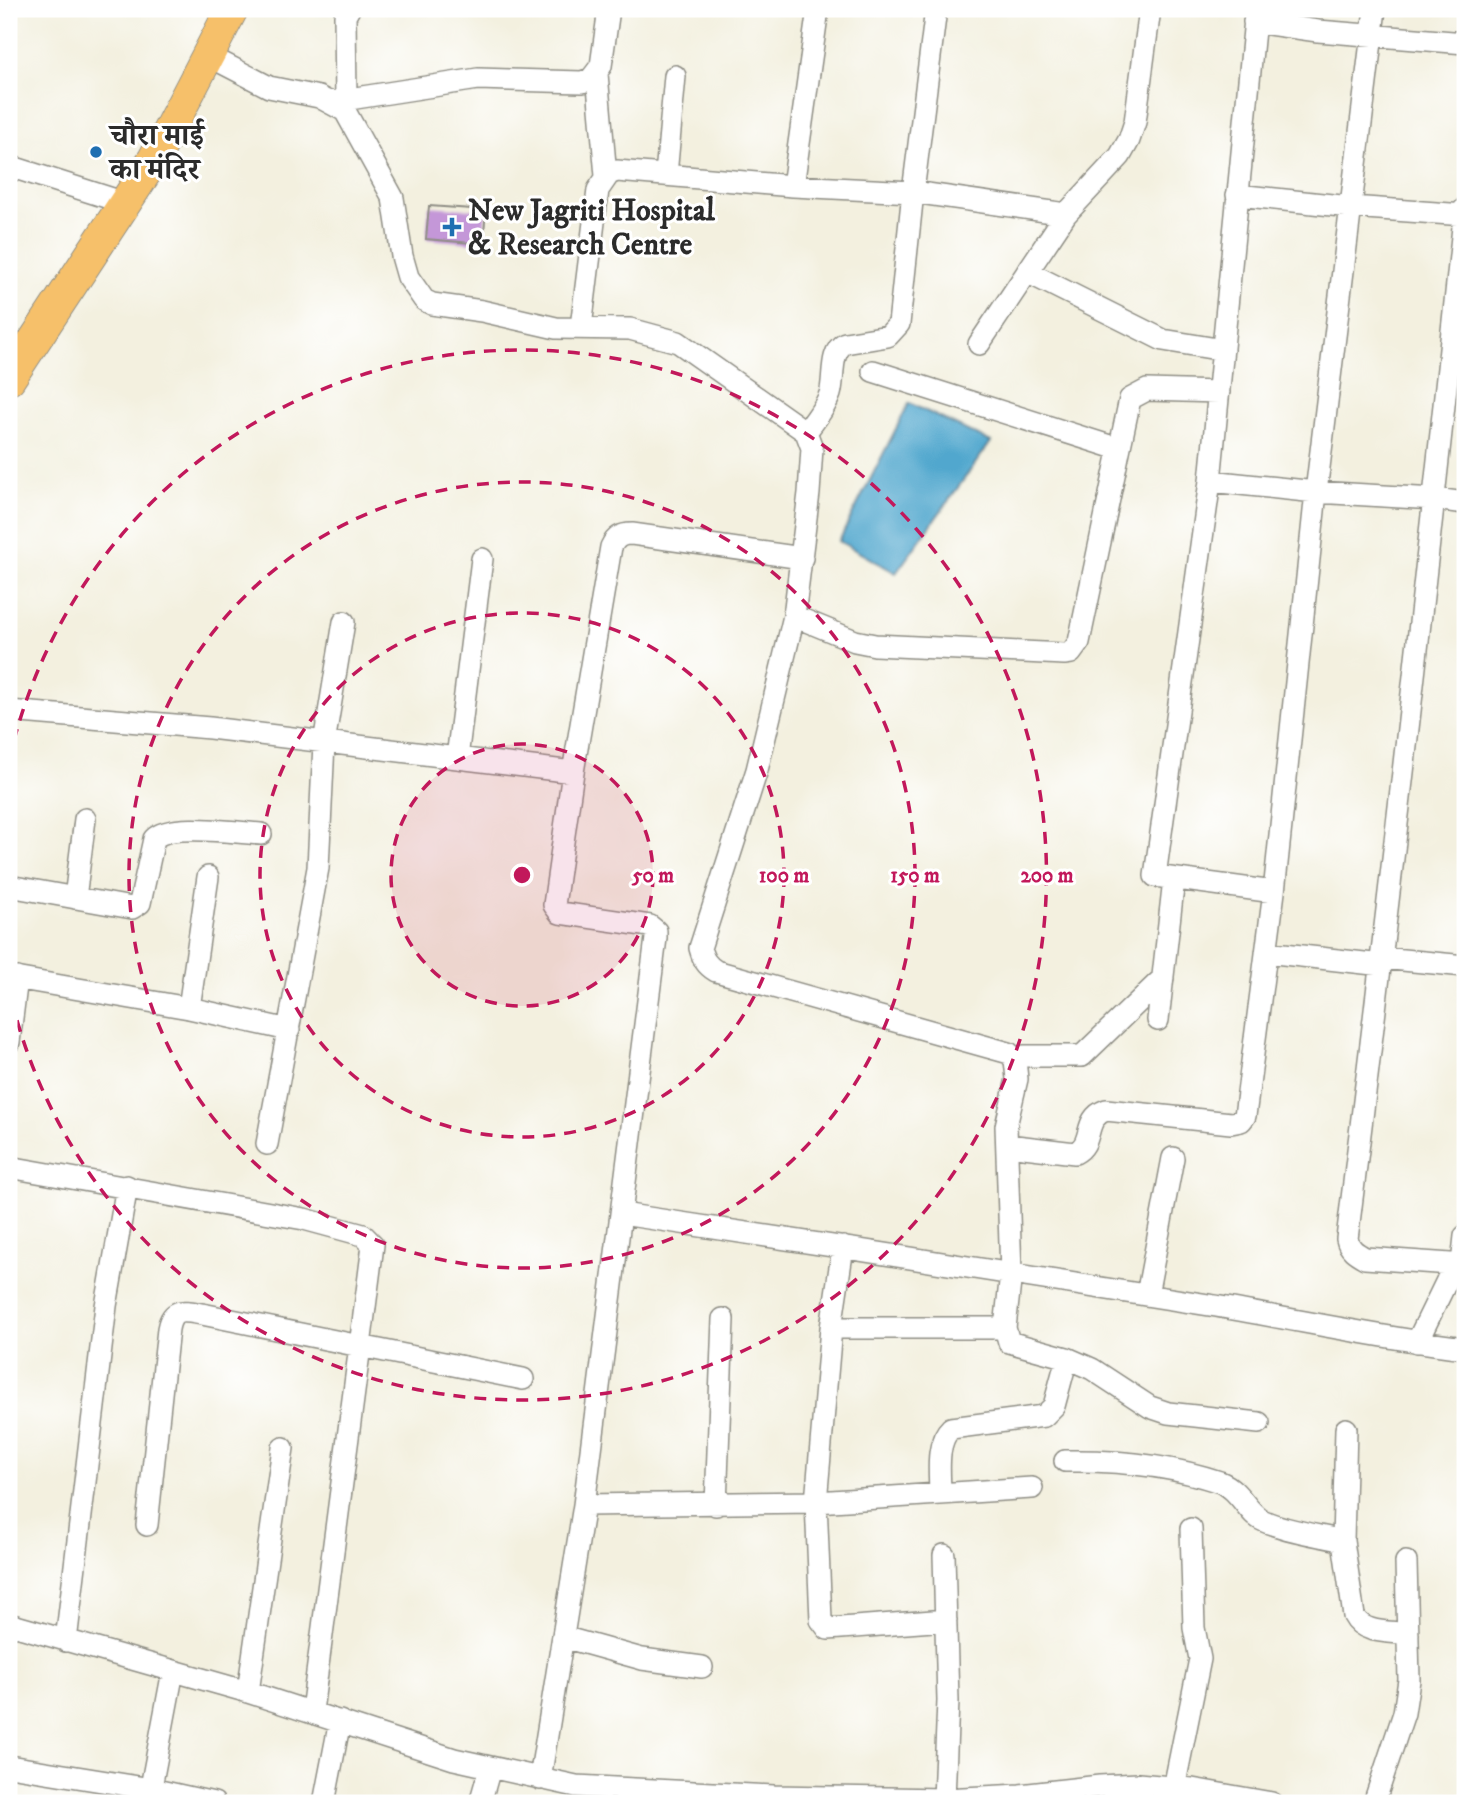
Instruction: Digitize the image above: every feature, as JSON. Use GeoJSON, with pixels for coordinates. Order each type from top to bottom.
{"type":"FeatureCollection","features":[{"type":"Feature","properties":{"kind":"main road"},"geometry":{"type":"LineString","coordinates":[[9,346],[116,201],[154,159],[209,56],[219,14]]}},
{"type":"Feature","properties":{"kind":"main road"},"geometry":{"type":"LineString","coordinates":[[9,379],[116,201],[184,64],[219,14]]}},
{"type":"Feature","properties":{"kind":"street"},"geometry":{"type":"LineString","coordinates":[[347,9],[338,100],[393,198],[402,256],[408,276],[424,300],[432,304],[482,311],[556,328],[629,329],[678,342],[806,432],[812,448],[794,616],[757,770],[700,948],[702,958],[716,971],[1009,1053],[1015,1060],[1017,1079],[1006,1126],[1011,1273],[1006,1337],[1014,1345],[1066,1358],[1092,1368],[1150,1407],[1168,1413],[1259,1423]]}},
{"type":"Feature","properties":{"kind":"street"},"geometry":{"type":"LineString","coordinates":[[209,56],[269,87],[338,100],[478,79],[582,82],[597,74],[601,66],[609,9]]}},
{"type":"Feature","properties":{"kind":"street"},"geometry":{"type":"LineString","coordinates":[[793,186],[818,9]]}},
{"type":"Feature","properties":{"kind":"street"},"geometry":{"type":"LineString","coordinates":[[806,432],[829,396],[839,346],[888,337],[899,324],[936,9]]}},
{"type":"Feature","properties":{"kind":"street"},"geometry":{"type":"LineString","coordinates":[[979,344],[1066,214],[1120,156],[1129,140],[1135,122],[1150,9]]}},
{"type":"Feature","properties":{"kind":"street"},"geometry":{"type":"LineString","coordinates":[[1007,1145],[1075,1153],[1082,1149],[1085,1143],[1092,1119],[1097,1113],[1106,1110],[1231,1123],[1241,1121],[1248,1107],[1274,892],[1316,492],[1375,9]]}},
{"type":"Feature","properties":{"kind":"street"},"geometry":{"type":"LineString","coordinates":[[1274,892],[1156,876],[1210,481],[1255,15],[1318,31],[1465,43]]}},
{"type":"Feature","properties":{"kind":"street"},"geometry":{"type":"LineString","coordinates":[[597,74],[606,176]]}},
{"type":"Feature","properties":{"kind":"street"},"geometry":{"type":"LineString","coordinates":[[666,175],[675,76]]}},
{"type":"Feature","properties":{"kind":"street"},"geometry":{"type":"LineString","coordinates":[[9,166],[116,201]]}},
{"type":"Feature","properties":{"kind":"street"},"geometry":{"type":"LineString","coordinates":[[582,327],[597,190],[606,176],[617,171],[793,186],[913,192],[1066,214]]}},
{"type":"Feature","properties":{"kind":"street"},"geometry":{"type":"LineString","coordinates":[[1237,195],[1465,215]]}},
{"type":"Feature","properties":{"kind":"street"},"geometry":{"type":"LineString","coordinates":[[1460,1264],[1365,1258],[1355,1253],[1348,1245],[1435,499],[1465,208]]}},
{"type":"Feature","properties":{"kind":"street"},"geometry":{"type":"LineString","coordinates":[[1027,272],[1163,340],[1223,350]]}},
{"type":"Feature","properties":{"kind":"street"},"geometry":{"type":"LineString","coordinates":[[873,371],[1119,449]]}},
{"type":"Feature","properties":{"kind":"street"},"geometry":{"type":"LineString","coordinates":[[794,616],[855,640],[876,645],[1072,653],[1079,642],[1129,399],[1147,390],[1219,392]]}},
{"type":"Feature","properties":{"kind":"street"},"geometry":{"type":"LineString","coordinates":[[1210,481],[1465,503]]}},
{"type":"Feature","properties":{"kind":"street"},"geometry":{"type":"LineString","coordinates":[[540,1779],[584,1505],[635,1118],[656,931],[650,926],[569,915],[556,910],[554,897],[611,547],[614,539],[622,534],[632,534],[802,558]]}},
{"type":"Feature","properties":{"kind":"street"},"geometry":{"type":"LineString","coordinates":[[457,758],[482,559]]}},
{"type":"Feature","properties":{"kind":"street"},"geometry":{"type":"LineString","coordinates":[[267,1144],[318,868],[324,743],[344,622]]}},
{"type":"Feature","properties":{"kind":"street"},"geometry":{"type":"LineString","coordinates":[[9,710],[209,728],[573,772]]}},
{"type":"Feature","properties":{"kind":"street"},"geometry":{"type":"LineString","coordinates":[[75,898],[85,819]]}},
{"type":"Feature","properties":{"kind":"street"},"geometry":{"type":"LineString","coordinates":[[9,886],[127,907],[135,906],[140,903],[154,839],[161,833],[200,830],[261,834]]}},
{"type":"Feature","properties":{"kind":"street"},"geometry":{"type":"LineString","coordinates":[[189,1008],[208,877]]}},
{"type":"Feature","properties":{"kind":"street"},"geometry":{"type":"LineString","coordinates":[[1158,1020],[1174,879]]}},
{"type":"Feature","properties":{"kind":"street"},"geometry":{"type":"LineString","coordinates":[[1266,952],[1465,966]]}},
{"type":"Feature","properties":{"kind":"street"},"geometry":{"type":"LineString","coordinates":[[9,1042],[13,977],[189,1008],[289,1030]]}},
{"type":"Feature","properties":{"kind":"street"},"geometry":{"type":"LineString","coordinates":[[1015,1060],[1024,1056],[1083,1056],[1163,978]]}},
{"type":"Feature","properties":{"kind":"street"},"geometry":{"type":"LineString","coordinates":[[1147,1295],[1173,1158]]}},
{"type":"Feature","properties":{"kind":"street"},"geometry":{"type":"LineString","coordinates":[[9,1167],[304,1219],[363,1234],[373,1245],[312,1712]]}},
{"type":"Feature","properties":{"kind":"street"},"geometry":{"type":"LineString","coordinates":[[66,1641],[106,1306],[127,1186]]}},
{"type":"Feature","properties":{"kind":"street"},"geometry":{"type":"LineString","coordinates":[[622,1214],[1011,1273],[1465,1348]]}},
{"type":"Feature","properties":{"kind":"street"},"geometry":{"type":"LineString","coordinates":[[1417,1342],[1460,1264],[1465,1236]]}},
{"type":"Feature","properties":{"kind":"street"},"geometry":{"type":"LineString","coordinates":[[843,1247],[831,1328],[816,1502],[823,1626],[828,1629],[946,1620]]}},
{"type":"Feature","properties":{"kind":"street"},"geometry":{"type":"LineString","coordinates":[[147,1525],[168,1329],[170,1318],[176,1313],[185,1311],[202,1314],[523,1379]]}},
{"type":"Feature","properties":{"kind":"street"},"geometry":{"type":"LineString","coordinates":[[716,1505],[723,1319]]}},
{"type":"Feature","properties":{"kind":"street"},"geometry":{"type":"LineString","coordinates":[[831,1328],[1005,1328]]}},
{"type":"Feature","properties":{"kind":"street"},"geometry":{"type":"LineString","coordinates":[[940,1494],[942,1443],[945,1434],[951,1428],[1044,1416],[1054,1406],[1066,1358]]}},
{"type":"Feature","properties":{"kind":"street"},"geometry":{"type":"LineString","coordinates":[[1346,1429],[1343,1541],[1354,1616],[1365,1628],[1408,1634]]}},
{"type":"Feature","properties":{"kind":"street"},"geometry":{"type":"LineString","coordinates":[[248,1692],[283,1448]]}},
{"type":"Feature","properties":{"kind":"street"},"geometry":{"type":"LineString","coordinates":[[1065,1461],[1105,1460],[1159,1466],[1221,1483],[1233,1489],[1262,1521],[1343,1541]]}},
{"type":"Feature","properties":{"kind":"street"},"geometry":{"type":"LineString","coordinates":[[584,1505],[816,1502],[1032,1488]]}},
{"type":"Feature","properties":{"kind":"street"},"geometry":{"type":"LineString","coordinates":[[1174,1787],[1200,1659],[1194,1628],[1191,1529]]}},
{"type":"Feature","properties":{"kind":"street"},"geometry":{"type":"LineString","coordinates":[[944,1555],[948,1701],[944,1799]]}},
{"type":"Feature","properties":{"kind":"street"},"geometry":{"type":"LineString","coordinates":[[1374,1803],[1404,1713],[1409,1681],[1405,1562]]}},
{"type":"Feature","properties":{"kind":"street"},"geometry":{"type":"LineString","coordinates":[[9,1624],[248,1692],[490,1768],[576,1786],[774,1796],[1020,1799],[1100,1786],[1138,1784],[1272,1803]]}},
{"type":"Feature","properties":{"kind":"street"},"geometry":{"type":"LineString","coordinates":[[563,1637],[642,1659],[702,1667]]}},
{"type":"Feature","properties":{"kind":"street"},"geometry":{"type":"LineString","coordinates":[[150,1796],[173,1671]]}},
{"type":"Feature","properties":{"kind":"street"},"geometry":{"type":"LineString","coordinates":[[324,1803],[340,1721]]}},
{"type":"Feature","properties":{"kind":"street"},"geometry":{"type":"LineString","coordinates":[[9,1766],[150,1796],[214,1803]]}},
{"type":"Feature","properties":{"kind":"street"},"geometry":{"type":"LineString","coordinates":[[480,1803],[490,1768]]}},
{"type":"Feature","properties":{"kind":"water"},"geometry":{"type":"Polygon","coordinates":[[[909,403],[991,442],[896,573],[839,541],[909,403]]]}},
{"type":"Feature","properties":{"kind":"building"},"geometry":{"type":"Polygon","coordinates":[[[429,206],[486,210],[483,244],[426,239],[429,206]]]}},
{"type":"Feature","properties":{"kind":"place","name":"चौरा माई का मंदिर"},"geometry":{"type":"Point","coordinates":[96,152]}},
{"type":"Feature","properties":{"kind":"place","name":"New Jagriti Hospital & Research Centre"},"geometry":{"type":"Point","coordinates":[452,227]}}]}
